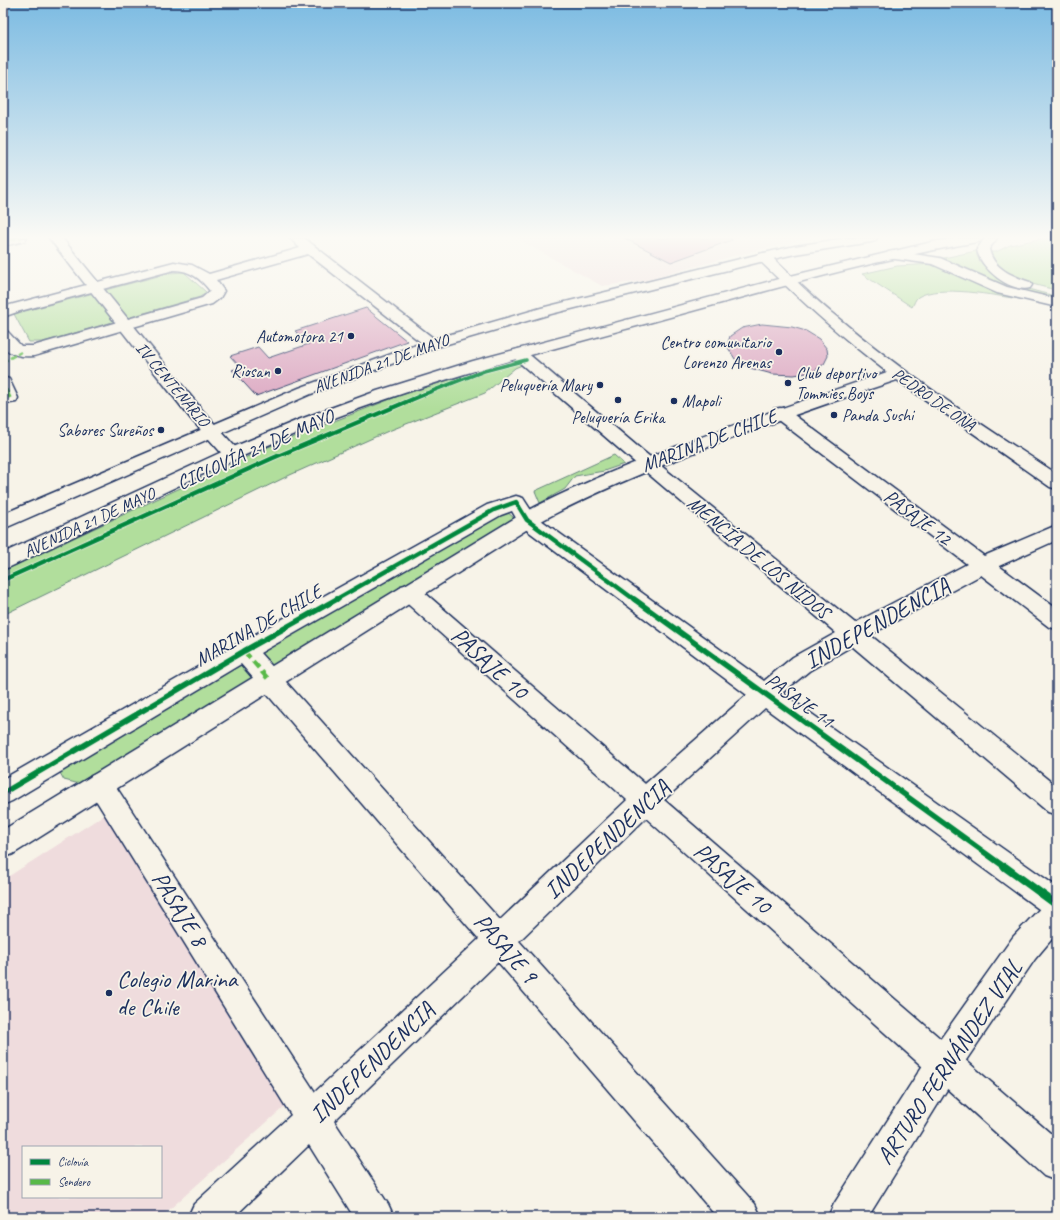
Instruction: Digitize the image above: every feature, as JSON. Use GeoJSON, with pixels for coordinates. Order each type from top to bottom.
{"type":"FeatureCollection","features":[{"type":"Feature","properties":{"kind":"main road"},"geometry":{"type":"LineString","coordinates":[[3,313],[15,308],[64,295]]}},
{"type":"Feature","properties":{"kind":"main road","name":"IV CENTENARIO"},"geometry":{"type":"LineString","coordinates":[[99,295],[211,431],[232,454]]}},
{"type":"Feature","properties":{"kind":"main road"},"geometry":{"type":"LineString","coordinates":[[3,362],[21,352],[41,349],[124,325],[210,299],[215,295]]}},
{"type":"Feature","properties":{"kind":"main road"},"geometry":{"type":"LineString","coordinates":[[369,295],[432,344]]}},
{"type":"Feature","properties":{"kind":"main road","name":"AVENIDA 21 DE MAYO"},"geometry":{"type":"LineString","coordinates":[[3,522],[305,391],[432,344],[546,311],[611,295]]}},
{"type":"Feature","properties":{"kind":"main road","name":"AVENIDA 21 DE MAYO"},"geometry":{"type":"LineString","coordinates":[[3,562],[232,454],[304,424],[383,394],[443,375],[722,295]]}},
{"type":"Feature","properties":{"kind":"main road","name":"PEDRO DE OÑA"},"geometry":{"type":"LineString","coordinates":[[804,295],[861,346],[898,374],[1057,483]]}},
{"type":"Feature","properties":{"kind":"main road"},"geometry":{"type":"LineString","coordinates":[[1019,295],[1057,303]]}},
{"type":"Feature","properties":{"kind":"main road"},"geometry":{"type":"LineString","coordinates":[[3,335],[12,349],[21,352]]}},
{"type":"Feature","properties":{"kind":"main road","name":"MENCÍA DE LOS NIDOS"},"geometry":{"type":"LineString","coordinates":[[519,354],[852,635],[1057,803]]}},
{"type":"Feature","properties":{"kind":"main road","name":"MARINA DE CHILE"},"geometry":{"type":"LineString","coordinates":[[3,845],[409,592],[527,520],[585,489],[780,413],[898,374]]}},
{"type":"Feature","properties":{"kind":"main road"},"geometry":{"type":"LineString","coordinates":[[3,382],[10,398]]}},
{"type":"Feature","properties":{"kind":"main road","name":"PASAJE 12"},"geometry":{"type":"LineString","coordinates":[[780,413],[1057,621]]}},
{"type":"Feature","properties":{"kind":"main road","name":"MARINA DE CHILE"},"geometry":{"type":"LineString","coordinates":[[3,793],[244,651],[494,510],[516,502],[527,520]]}},
{"type":"Feature","properties":{"kind":"main road","name":"PASAJE 11"},"geometry":{"type":"LineString","coordinates":[[527,520],[764,694],[1057,905]]}},
{"type":"Feature","properties":{"kind":"main road","name":"INDEPENDENCIA"},"geometry":{"type":"LineString","coordinates":[[207,1217],[500,941],[645,801],[764,694],[801,664],[982,565],[1057,532]]}},
{"type":"Feature","properties":{"kind":"main road","name":"PASAJE 10"},"geometry":{"type":"LineString","coordinates":[[409,592],[1057,1163]]}},
{"type":"Feature","properties":{"kind":"main road","name":"MARINA DE CHILE"},"geometry":{"type":"LineString","coordinates":[[244,651],[269,680]]}},
{"type":"Feature","properties":{"kind":"main road","name":"PASAJE 9"},"geometry":{"type":"LineString","coordinates":[[269,680],[742,1217]]}},
{"type":"Feature","properties":{"kind":"main road","name":"PASAJE 8"},"geometry":{"type":"LineString","coordinates":[[100,784],[375,1217]]}},
{"type":"Feature","properties":{"kind":"main road","name":"ARTURO FERNÁNDEZ VIAL"},"geometry":{"type":"LineString","coordinates":[[847,1217],[944,1063],[1024,948],[1057,911]]}},
{"type":"Feature","properties":{"kind":"shaded area","name":"Colegio Marina de Chile"},"geometry":{"type":"Polygon","coordinates":[[[104,815],[285,1106],[161,1217],[3,1217],[3,880],[104,815]]]}},
{"type":"Feature","properties":{"kind":"green space"},"geometry":{"type":"Polygon","coordinates":[[[87,295],[202,295],[200,297],[43,342],[29,342],[14,314],[87,295]]]}},
{"type":"Feature","properties":{"kind":"green space"},"geometry":{"type":"Polygon","coordinates":[[[894,295],[923,295],[915,300],[912,307],[894,295]]]}},
{"type":"Feature","properties":{"kind":"green space"},"geometry":{"type":"Polygon","coordinates":[[[989,295],[1008,295],[1020,299],[989,295]]]}},
{"type":"Feature","properties":{"kind":"green space"},"geometry":{"type":"Polygon","coordinates":[[[1033,295],[1052,295],[1057,296],[1057,299],[1033,295]]]}},
{"type":"Feature","properties":{"kind":"green space"},"geometry":{"type":"Polygon","coordinates":[[[516,361],[522,365],[515,368],[485,393],[386,432],[290,475],[3,615],[3,571],[268,447],[401,395],[507,362],[516,361]]]}},
{"type":"Feature","properties":{"kind":"green space"},"geometry":{"type":"Polygon","coordinates":[[[614,455],[624,464],[604,471],[575,476],[565,489],[540,503],[535,491],[614,455]]]}},
{"type":"Feature","properties":{"kind":"green space"},"geometry":{"type":"Polygon","coordinates":[[[505,510],[514,518],[84,785],[64,780],[59,771],[495,512],[505,510]]]}},
{"type":"Feature","properties":{"kind":"building"},"geometry":{"type":"Polygon","coordinates":[[[366,308],[407,341],[256,396],[232,370],[240,367],[230,356],[258,347],[268,358],[309,344],[295,331],[366,308]]]}},
{"type":"Feature","properties":{"kind":"building","name":"Centro comunitario Lorenzo Arenas"},"geometry":{"type":"Polygon","coordinates":[[[762,324],[792,327],[806,331],[819,339],[827,349],[828,356],[824,364],[812,372],[794,375],[772,374],[750,368],[735,359],[727,346],[730,336],[742,328],[762,324]]]}},
{"type":"Feature","properties":{"kind":"marked path"},"geometry":{"type":"LineString","coordinates":[[3,362],[21,352]]}},
{"type":"Feature","properties":{"kind":"marked path"},"geometry":{"type":"LineString","coordinates":[[3,382],[10,398]]}},
{"type":"Feature","properties":{"kind":"marked path"},"geometry":{"type":"LineString","coordinates":[[244,651],[269,680]]}},
{"type":"Feature","properties":{"kind":"cycle path","name":"CICLOVÍA 21 DE MAYO"},"geometry":{"type":"LineString","coordinates":[[3,580],[273,458],[393,406],[484,371],[526,360]]}},
{"type":"Feature","properties":{"kind":"cycle path"},"geometry":{"type":"LineString","coordinates":[[3,793],[244,651],[494,510],[516,502],[527,520],[764,694],[1057,905]]}},
{"type":"Feature","properties":{"kind":"place","name":"Automotora 21"},"geometry":{"type":"Point","coordinates":[351,336]}},
{"type":"Feature","properties":{"kind":"place","name":"Centro comunitario Lorenzo Arenas"},"geometry":{"type":"Point","coordinates":[779,352]}},
{"type":"Feature","properties":{"kind":"place","name":"Riosan"},"geometry":{"type":"Point","coordinates":[278,371]}},
{"type":"Feature","properties":{"kind":"place","name":"Club deportivo Tommies Boys"},"geometry":{"type":"Point","coordinates":[788,383]}},
{"type":"Feature","properties":{"kind":"place","name":"Peluquería Mary"},"geometry":{"type":"Point","coordinates":[600,385]}},
{"type":"Feature","properties":{"kind":"place","name":"Peluquería Erika"},"geometry":{"type":"Point","coordinates":[618,400]}},
{"type":"Feature","properties":{"kind":"place","name":"Mapoli"},"geometry":{"type":"Point","coordinates":[674,401]}},
{"type":"Feature","properties":{"kind":"place","name":"Panda Sushi"},"geometry":{"type":"Point","coordinates":[834,415]}},
{"type":"Feature","properties":{"kind":"place","name":"Sabores Sureños"},"geometry":{"type":"Point","coordinates":[161,430]}},
{"type":"Feature","properties":{"kind":"place","name":"Colegio Marina de Chile"},"geometry":{"type":"Point","coordinates":[109,993]}}]}
